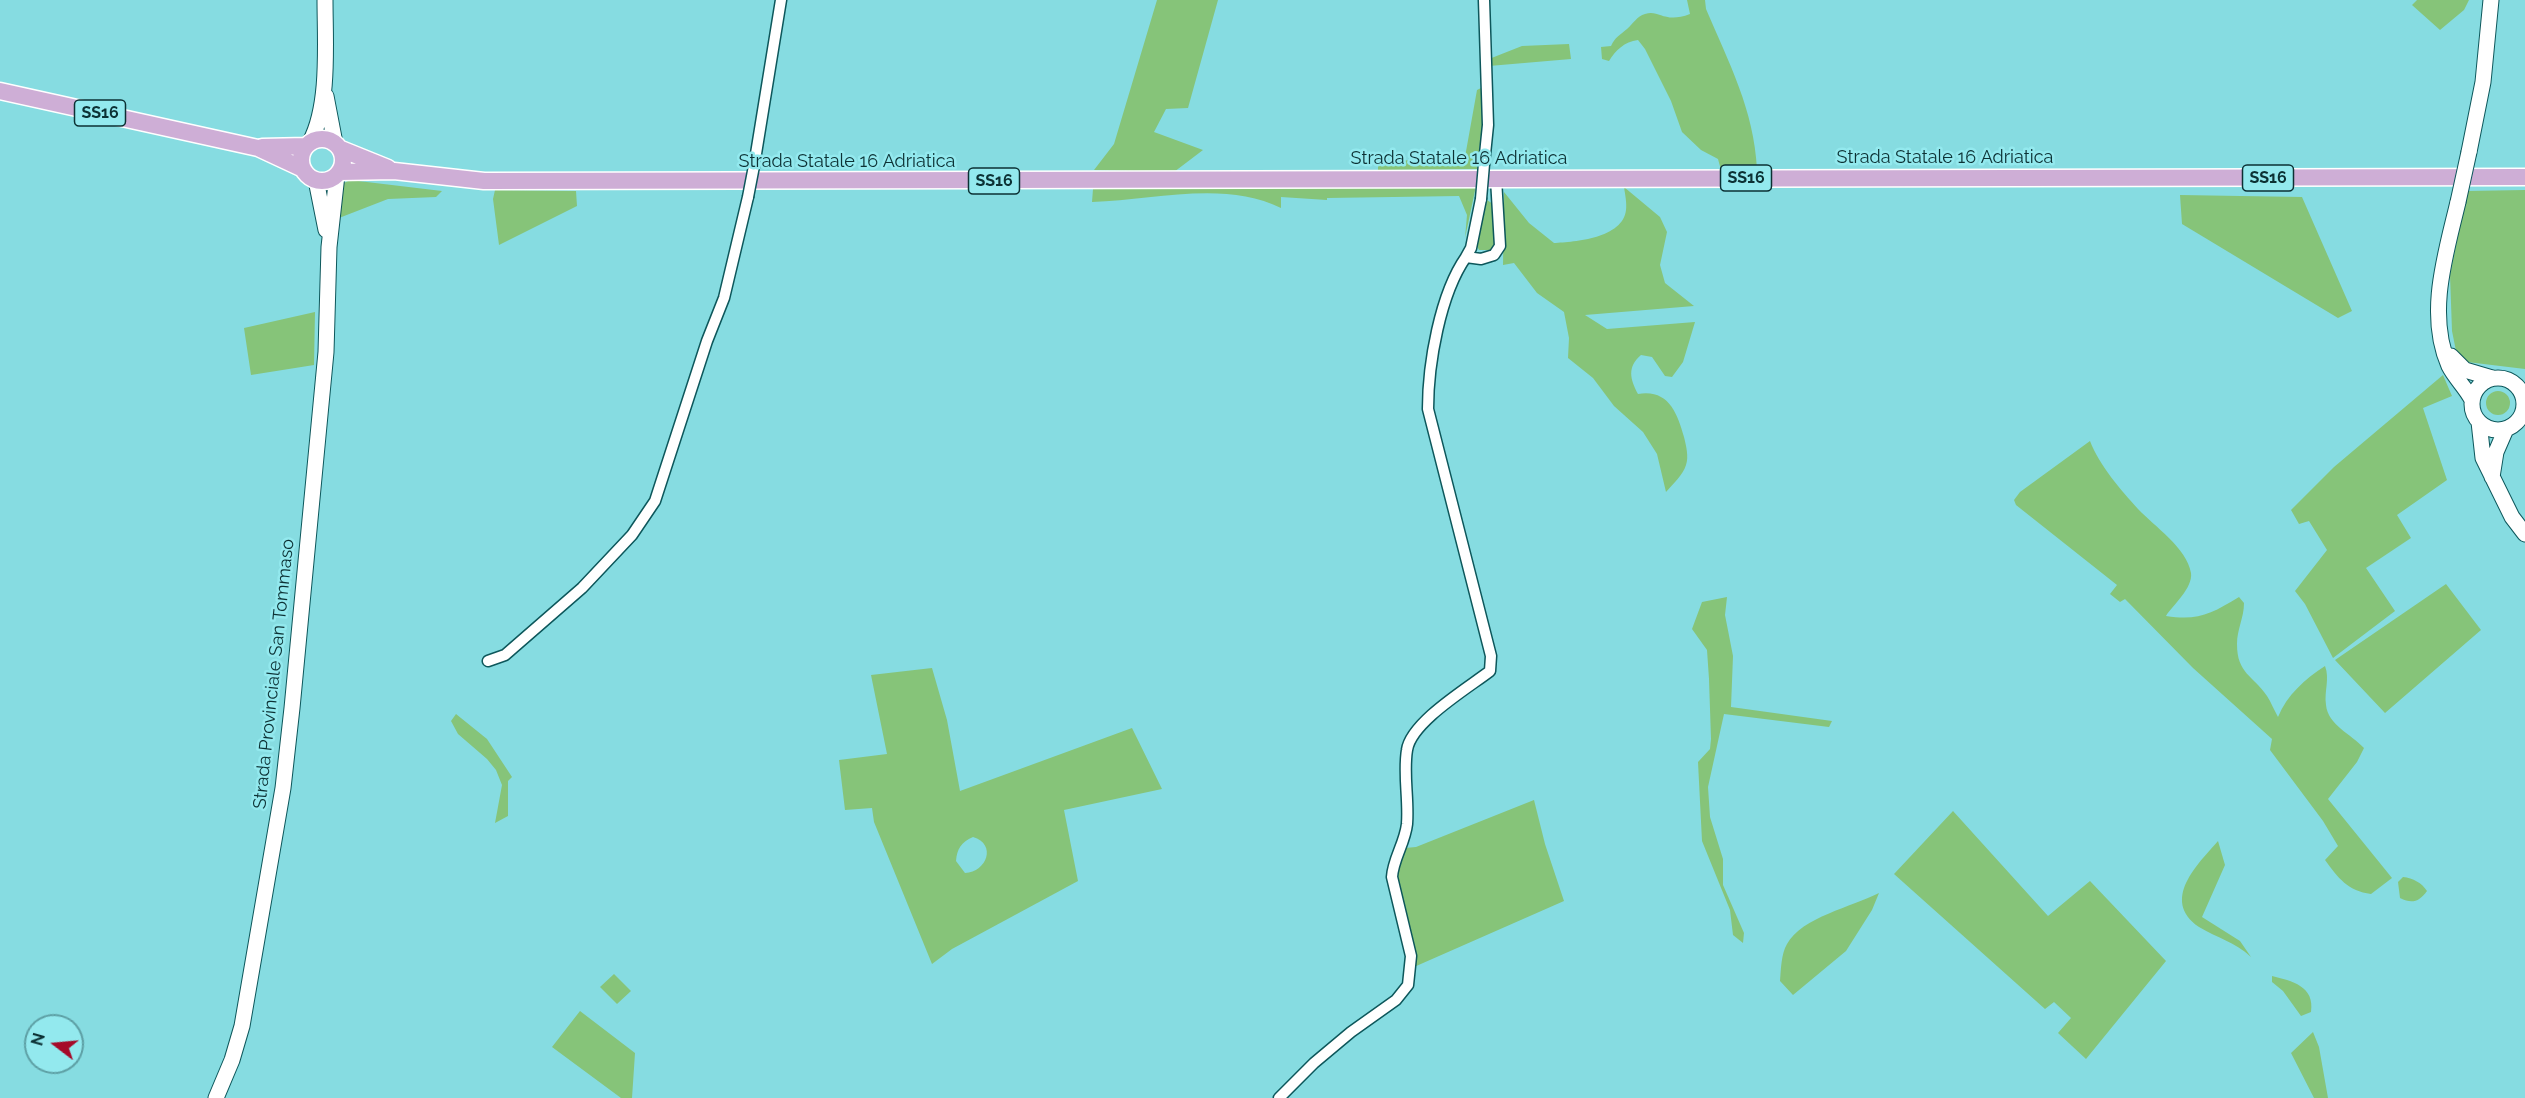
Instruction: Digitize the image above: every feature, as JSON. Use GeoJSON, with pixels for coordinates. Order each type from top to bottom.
{"type":"FeatureCollection","features":[{"type":"Feature","properties":{"kind":"main road","name":"SS16"},"geometry":{"type":"LineString","coordinates":[[0,91],[258,148],[303,169],[316,180],[328,180],[338,173]]}},
{"type":"Feature","properties":{"kind":"main road","name":"SS16"},"geometry":{"type":"LineString","coordinates":[[258,148],[308,144],[321,139],[338,146]]}},
{"type":"Feature","properties":{"kind":"main road"},"geometry":{"type":"LineString","coordinates":[[303,169],[301,157],[308,144]]}},
{"type":"Feature","properties":{"kind":"main road"},"geometry":{"type":"LineString","coordinates":[[338,146],[343,161],[338,173]]}},
{"type":"Feature","properties":{"kind":"main road","name":"Strada Statale 16 Adriatica"},"geometry":{"type":"LineString","coordinates":[[338,146],[394,171]]}},
{"type":"Feature","properties":{"kind":"main road","name":"Strada Statale 16 Adriatica"},"geometry":{"type":"LineString","coordinates":[[338,173],[394,171],[484,181],[2522,177]]}},
{"type":"Feature","properties":{"kind":"street"},"geometry":{"type":"LineString","coordinates":[[308,144],[317,127],[324,85],[325,0]]}},
{"type":"Feature","properties":{"kind":"street"},"geometry":{"type":"LineString","coordinates":[[488,661],[505,655],[582,588],[632,535],[655,501],[707,341],[724,298],[754,166],[781,0]]}},
{"type":"Feature","properties":{"kind":"street"},"geometry":{"type":"LineString","coordinates":[[1279,1098],[1314,1063],[1351,1032],[1396,1000],[1408,985],[1411,956],[1392,877],[1392,867],[1404,846],[1407,822],[1407,746],[1421,724],[1490,671],[1491,656],[1428,409],[1428,381],[1444,309],[1452,281],[1470,248],[1481,199],[1488,125],[1484,0]]}},
{"type":"Feature","properties":{"kind":"street"},"geometry":{"type":"LineString","coordinates":[[2443,346],[2465,370],[2492,378],[2518,379],[2524,409],[2518,422],[2506,429],[2492,429],[2475,416],[2472,400],[2450,367],[2443,346],[2439,312],[2442,279],[2483,82],[2491,0]]}},
{"type":"Feature","properties":{"kind":"street"},"geometry":{"type":"LineString","coordinates":[[324,85],[338,146]]}},
{"type":"Feature","properties":{"kind":"street","name":"Strada Provinciale San Tommaso"},"geometry":{"type":"LineString","coordinates":[[216,1098],[232,1060],[242,1026],[283,788],[326,352],[329,246],[338,173]]}},
{"type":"Feature","properties":{"kind":"street"},"geometry":{"type":"LineString","coordinates":[[1466,257],[1480,259],[1494,255],[1500,246],[1500,178]]}},
{"type":"Feature","properties":{"kind":"street","name":"Strada Provinciale San Tommaso"},"geometry":{"type":"LineString","coordinates":[[316,180],[329,246]]}},
{"type":"Feature","properties":{"kind":"street"},"geometry":{"type":"LineString","coordinates":[[2472,400],[2479,386],[2492,378]]}},
{"type":"Feature","properties":{"kind":"street"},"geometry":{"type":"LineString","coordinates":[[2480,422],[2483,458],[2512,517],[2525,534]]}},
{"type":"Feature","properties":{"kind":"street"},"geometry":{"type":"LineString","coordinates":[[2492,477],[2496,452],[2506,429]]}},
{"type":"Feature","properties":{"kind":"green space"},"geometry":{"type":"Polygon","coordinates":[[[1157,0],[1218,0],[1188,108],[1166,109],[1154,132],[1203,150],[1174,172],[1094,170],[1114,144],[1157,0]]]}},
{"type":"Feature","properties":{"kind":"green space"},"geometry":{"type":"Polygon","coordinates":[[[1687,0],[1705,0],[1706,9],[1746,107],[1755,147],[1757,169],[1721,170],[1718,159],[1701,150],[1682,132],[1671,101],[1645,49],[1638,40],[1621,47],[1609,61],[1602,59],[1601,47],[1611,46],[1616,38],[1640,16],[1654,13],[1674,18],[1690,14],[1687,0]]]}},
{"type":"Feature","properties":{"kind":"green space"},"geometry":{"type":"Polygon","coordinates":[[[2417,0],[2469,0],[2464,10],[2440,30],[2412,5],[2417,0]]]}},
{"type":"Feature","properties":{"kind":"green space"},"geometry":{"type":"Polygon","coordinates":[[[1569,44],[1571,59],[1489,66],[1489,59],[1522,46],[1569,44]]]}},
{"type":"Feature","properties":{"kind":"green space"},"geometry":{"type":"Polygon","coordinates":[[[1483,87],[1483,118],[1477,169],[1378,170],[1378,162],[1465,157],[1477,90],[1483,87]]]}},
{"type":"Feature","properties":{"kind":"green space"},"geometry":{"type":"Polygon","coordinates":[[[350,180],[442,191],[436,197],[388,199],[339,218],[342,184],[350,180]]]}},
{"type":"Feature","properties":{"kind":"green space"},"geometry":{"type":"Polygon","coordinates":[[[1476,186],[1465,238],[1467,215],[1459,196],[1327,198],[1327,200],[1281,197],[1281,208],[1260,200],[1213,193],[1092,202],[1093,189],[1476,186]]]}},
{"type":"Feature","properties":{"kind":"green space"},"geometry":{"type":"Polygon","coordinates":[[[1624,187],[1660,217],[1667,232],[1660,265],[1665,283],[1694,306],[1585,315],[1607,329],[1695,322],[1683,362],[1672,377],[1665,376],[1652,357],[1641,355],[1631,373],[1638,394],[1657,395],[1670,404],[1684,437],[1687,455],[1685,469],[1666,492],[1657,454],[1643,432],[1614,406],[1593,378],[1568,358],[1569,338],[1564,312],[1537,293],[1514,263],[1503,265],[1504,192],[1529,223],[1554,243],[1597,237],[1616,227],[1623,219],[1626,210],[1624,187]]]}},
{"type":"Feature","properties":{"kind":"green space"},"geometry":{"type":"Polygon","coordinates":[[[495,190],[576,191],[577,206],[499,245],[493,199],[495,190]]]}},
{"type":"Feature","properties":{"kind":"green space"},"geometry":{"type":"Polygon","coordinates":[[[2525,190],[2525,369],[2467,362],[2456,351],[2452,331],[2450,275],[2467,191],[2525,190]]]}},
{"type":"Feature","properties":{"kind":"green space"},"geometry":{"type":"Polygon","coordinates":[[[2180,195],[2302,197],[2352,311],[2338,318],[2182,224],[2180,195]]]}},
{"type":"Feature","properties":{"kind":"green space"},"geometry":{"type":"Polygon","coordinates":[[[1487,200],[1493,204],[1498,237],[1492,250],[1479,250],[1477,246],[1487,200]]]}},
{"type":"Feature","properties":{"kind":"green space"},"geometry":{"type":"Polygon","coordinates":[[[315,312],[314,365],[251,375],[244,328],[315,312]]]}},
{"type":"Feature","properties":{"kind":"green space"},"geometry":{"type":"Polygon","coordinates":[[[2443,375],[2452,396],[2423,408],[2447,480],[2397,515],[2411,538],[2366,568],[2395,611],[2333,658],[2305,604],[2295,591],[2327,550],[2309,521],[2299,524],[2291,510],[2334,467],[2443,375]]]}},
{"type":"Feature","properties":{"kind":"green space"},"geometry":{"type":"Polygon","coordinates":[[[2493,391],[2503,391],[2510,398],[2510,408],[2503,415],[2493,415],[2486,408],[2486,398],[2493,391]]]}},
{"type":"Feature","properties":{"kind":"green space"},"geometry":{"type":"Polygon","coordinates":[[[2090,441],[2099,459],[2118,485],[2138,509],[2177,546],[2188,564],[2191,573],[2189,584],[2166,616],[2187,618],[2204,615],[2239,597],[2244,603],[2237,639],[2240,662],[2267,696],[2278,717],[2297,688],[2325,666],[2328,712],[2335,724],[2364,748],[2357,762],[2328,799],[2392,878],[2371,894],[2356,890],[2344,883],[2325,860],[2338,846],[2323,821],[2270,750],[2272,739],[2193,668],[2125,599],[2120,602],[2110,594],[2117,585],[2016,505],[2014,500],[2020,492],[2090,441]]]}},
{"type":"Feature","properties":{"kind":"green space"},"geometry":{"type":"Polygon","coordinates":[[[2446,584],[2481,630],[2385,713],[2335,660],[2446,584]]]}},
{"type":"Feature","properties":{"kind":"green space"},"geometry":{"type":"Polygon","coordinates":[[[1727,597],[1725,615],[1733,656],[1731,707],[1832,721],[1829,727],[1724,714],[1708,787],[1710,817],[1723,859],[1723,885],[1744,933],[1743,943],[1733,935],[1730,910],[1702,841],[1698,762],[1710,749],[1709,679],[1707,650],[1692,629],[1702,602],[1727,597]]]}},
{"type":"Feature","properties":{"kind":"green space"},"geometry":{"type":"Polygon","coordinates":[[[932,668],[947,720],[960,791],[1132,728],[1162,789],[1064,810],[1078,881],[952,949],[932,964],[874,822],[872,808],[845,810],[839,760],[887,754],[871,675],[932,668]],[[973,837],[965,841],[957,853],[956,861],[965,873],[979,868],[984,863],[987,851],[985,845],[973,837]]]}},
{"type":"Feature","properties":{"kind":"green space"},"geometry":{"type":"Polygon","coordinates":[[[456,714],[487,739],[512,777],[508,781],[508,816],[495,823],[502,785],[496,770],[487,759],[458,734],[451,721],[456,714]]]}},
{"type":"Feature","properties":{"kind":"green space"},"geometry":{"type":"Polygon","coordinates":[[[1534,800],[1545,844],[1564,901],[1414,967],[1395,880],[1405,848],[1416,847],[1534,800]]]}},
{"type":"Feature","properties":{"kind":"green space"},"geometry":{"type":"Polygon","coordinates":[[[1953,811],[2048,916],[2090,881],[2166,961],[2086,1059],[2058,1033],[2071,1018],[2054,1002],[2045,1009],[1894,874],[1953,811]]]}},
{"type":"Feature","properties":{"kind":"green space"},"geometry":{"type":"Polygon","coordinates":[[[2218,841],[2225,865],[2202,917],[2240,941],[2251,957],[2199,927],[2188,916],[2183,905],[2186,882],[2218,841]]]}},
{"type":"Feature","properties":{"kind":"green space"},"geometry":{"type":"Polygon","coordinates":[[[2403,877],[2417,881],[2427,891],[2415,901],[2400,898],[2398,882],[2403,877]]]}},
{"type":"Feature","properties":{"kind":"green space"},"geometry":{"type":"Polygon","coordinates":[[[1879,893],[1872,910],[1846,951],[1793,995],[1780,981],[1784,952],[1794,935],[1828,914],[1879,893]]]}},
{"type":"Feature","properties":{"kind":"green space"},"geometry":{"type":"Polygon","coordinates":[[[614,974],[631,991],[617,1004],[600,987],[614,974]]]}},
{"type":"Feature","properties":{"kind":"green space"},"geometry":{"type":"Polygon","coordinates":[[[2272,976],[2294,983],[2306,991],[2311,1003],[2311,1012],[2301,1016],[2283,991],[2272,982],[2272,976]]]}},
{"type":"Feature","properties":{"kind":"green space"},"geometry":{"type":"Polygon","coordinates":[[[580,1011],[635,1053],[632,1098],[621,1098],[552,1047],[580,1011]]]}},
{"type":"Feature","properties":{"kind":"green space"},"geometry":{"type":"Polygon","coordinates":[[[2313,1032],[2319,1047],[2328,1098],[2314,1098],[2291,1053],[2313,1032]]]}}]}
